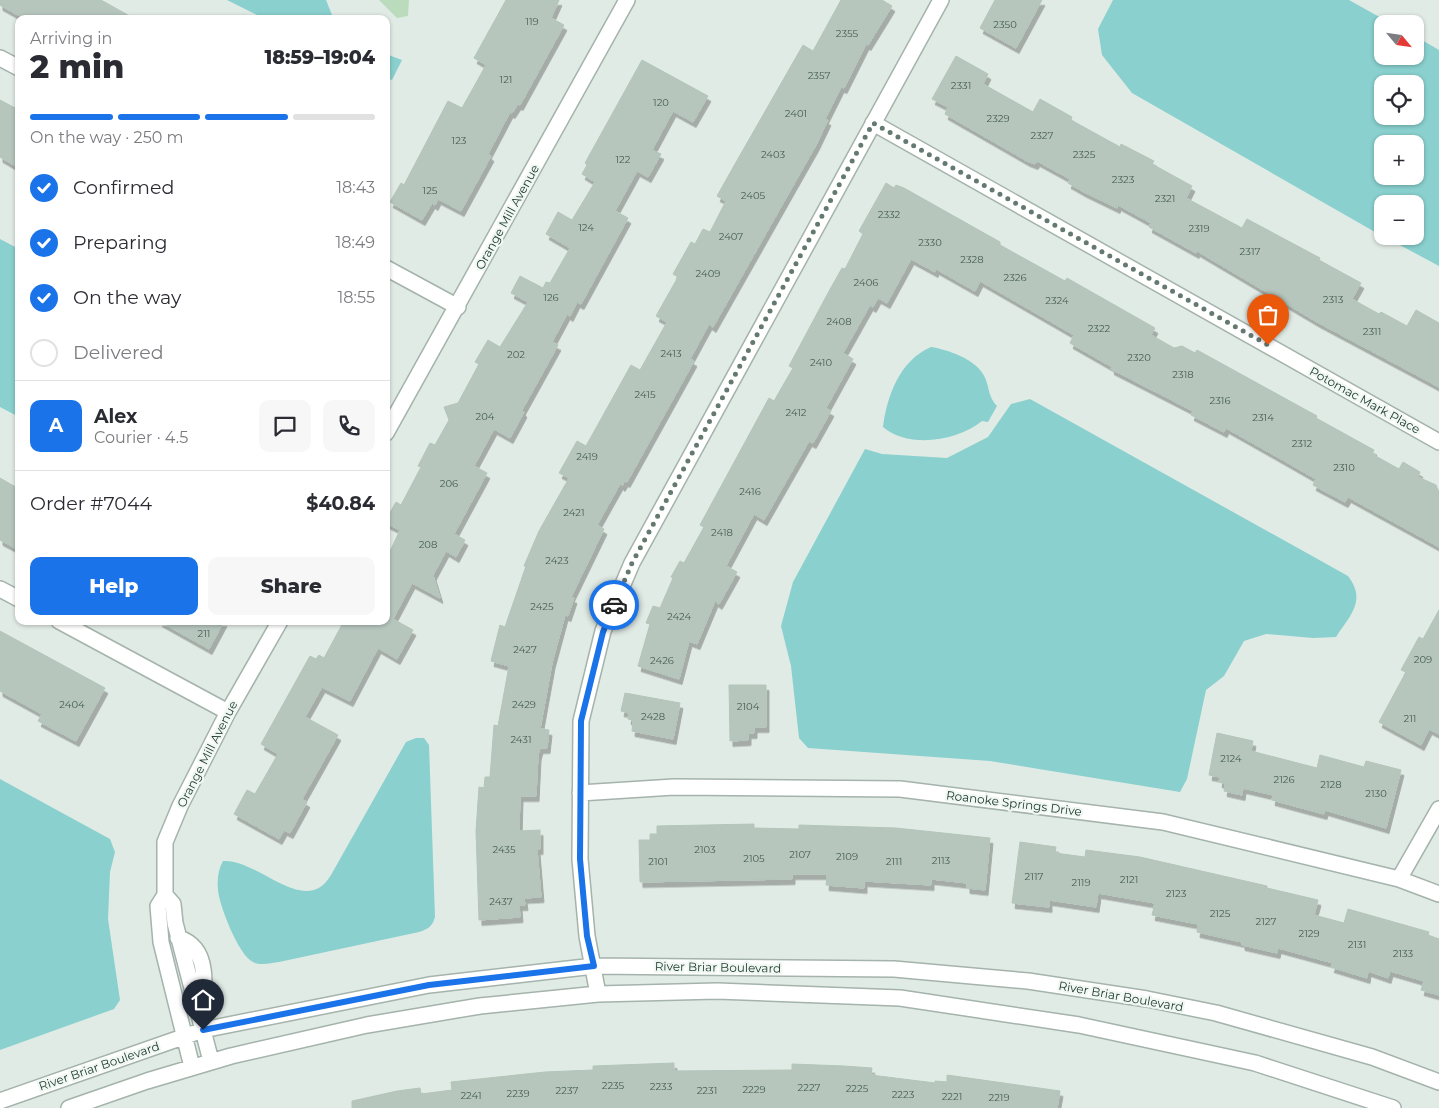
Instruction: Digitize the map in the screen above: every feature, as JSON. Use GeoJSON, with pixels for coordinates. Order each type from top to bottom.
{"type":"FeatureCollection","features":[{"type":"Feature","properties":{"kind":"street","name":"Orange Mill Avenue"},"geometry":{"type":"LineString","coordinates":[[390,426],[458,307],[627,0]]}},
{"type":"Feature","properties":{"kind":"street"},"geometry":{"type":"LineString","coordinates":[[598,994],[587,936],[580,859],[580,793],[581,721],[603,632],[632,563],[941,0]]}},
{"type":"Feature","properties":{"kind":"street"},"geometry":{"type":"LineString","coordinates":[[0,58],[15,66]]}},
{"type":"Feature","properties":{"kind":"street","name":"Potomac Mark Place"},"geometry":{"type":"LineString","coordinates":[[873,123],[1439,442]]}},
{"type":"Feature","properties":{"kind":"street"},"geometry":{"type":"LineString","coordinates":[[390,270],[458,307]]}},
{"type":"Feature","properties":{"kind":"street"},"geometry":{"type":"LineString","coordinates":[[0,589],[15,597]]}},
{"type":"Feature","properties":{"kind":"street"},"geometry":{"type":"LineString","coordinates":[[66,625],[228,712]]}},
{"type":"Feature","properties":{"kind":"street","name":"Orange Mill Avenue"},"geometry":{"type":"LineString","coordinates":[[192,1067],[162,942],[158,906],[165,895],[165,842],[180,806],[228,712],[278,625]]}},
{"type":"Feature","properties":{"kind":"street","name":"Roanoke Springs Drive"},"geometry":{"type":"LineString","coordinates":[[580,793],[674,787],[900,789],[1163,822],[1399,879],[1439,894]]}},
{"type":"Feature","properties":{"kind":"street"},"geometry":{"type":"LineString","coordinates":[[1399,879],[1439,809]]}},
{"type":"Feature","properties":{"kind":"street","name":"Orange Mill Avenue"},"geometry":{"type":"LineString","coordinates":[[165,895],[173,904],[179,938],[210,1061]]}},
{"type":"Feature","properties":{"kind":"street"},"geometry":{"type":"LineString","coordinates":[[162,942],[179,938]]}},
{"type":"Feature","properties":{"kind":"street","name":"River Briar Boulevard"},"geometry":{"type":"LineString","coordinates":[[0,1101],[203,1030],[429,985],[594,966],[894,969],[1028,981],[1147,999],[1216,1013],[1372,1057],[1439,1082]]}},
{"type":"Feature","properties":{"kind":"street","name":"River Briar Boulevard"},"geometry":{"type":"LineString","coordinates":[[70,1108],[210,1061],[367,1025],[480,1006],[598,994],[717,991],[900,998],[1079,1025],[1255,1063],[1393,1108]]}},
{"type":"Feature","properties":{"kind":"green space"},"geometry":{"type":"Polygon","coordinates":[[[379,0],[409,0],[408,16],[397,18],[379,0]]]}},
{"type":"Feature","properties":{"kind":"water"},"geometry":{"type":"Polygon","coordinates":[[[227,0],[326,0],[332,15],[257,15],[227,0]]]}},
{"type":"Feature","properties":{"kind":"water"},"geometry":{"type":"Polygon","coordinates":[[[1113,0],[1349,0],[1376,15],[1374,15],[1374,65],[1424,65],[1424,41],[1439,50],[1439,266],[1400,245],[1424,245],[1424,195],[1374,195],[1374,231],[1132,93],[1102,55],[1098,29],[1113,0]]]}},
{"type":"Feature","properties":{"kind":"water"},"geometry":{"type":"Polygon","coordinates":[[[390,56],[402,60],[392,80],[390,79],[390,56]]]}},
{"type":"Feature","properties":{"kind":"water"},"geometry":{"type":"Polygon","coordinates":[[[0,239],[15,247],[15,415],[0,407],[0,239]]]}},
{"type":"Feature","properties":{"kind":"water"},"geometry":{"type":"Polygon","coordinates":[[[931,347],[945,350],[967,359],[979,368],[997,406],[988,422],[982,421],[972,428],[947,437],[919,440],[894,434],[883,427],[892,391],[903,370],[920,353],[931,347]]]}},
{"type":"Feature","properties":{"kind":"water"},"geometry":{"type":"Polygon","coordinates":[[[1030,399],[1348,576],[1354,585],[1356,600],[1354,608],[1336,637],[1313,638],[1266,634],[1244,641],[1224,676],[1206,690],[1187,779],[1180,792],[990,761],[808,748],[799,738],[791,666],[781,626],[793,582],[865,449],[882,454],[947,458],[988,437],[1011,404],[1030,399]]]}},
{"type":"Feature","properties":{"kind":"water"},"geometry":{"type":"Polygon","coordinates":[[[416,738],[424,738],[429,745],[435,917],[431,925],[419,932],[279,962],[262,964],[253,962],[236,941],[219,897],[219,871],[223,861],[251,868],[295,889],[308,891],[320,887],[331,875],[406,742],[416,738]]]}},
{"type":"Feature","properties":{"kind":"water"},"geometry":{"type":"Polygon","coordinates":[[[0,779],[110,839],[115,852],[110,872],[108,919],[120,1000],[114,1009],[0,1050],[0,779]]]}},
{"type":"Feature","properties":{"kind":"building"},"geometry":{"type":"Polygon","coordinates":[[[0,0],[101,0],[128,15],[18,15],[0,5],[0,0]]]}},
{"type":"Feature","properties":{"kind":"building"},"geometry":{"type":"Polygon","coordinates":[[[506,0],[559,0],[551,18],[564,25],[520,105],[518,104],[512,113],[510,112],[488,154],[491,156],[461,211],[438,199],[435,205],[432,203],[422,220],[390,202],[401,183],[404,185],[448,101],[462,108],[486,65],[474,58],[506,0]]]}},
{"type":"Feature","properties":{"kind":"building"},"geometry":{"type":"Polygon","coordinates":[[[841,0],[882,0],[892,6],[868,45],[866,44],[844,88],[841,87],[825,119],[828,120],[816,145],[713,327],[709,324],[690,359],[694,361],[627,482],[625,481],[622,486],[620,484],[597,525],[604,529],[571,597],[574,598],[568,616],[565,615],[552,663],[540,729],[549,730],[547,748],[540,748],[538,755],[536,796],[520,796],[519,831],[540,830],[540,849],[537,849],[541,897],[524,898],[525,905],[519,905],[520,917],[479,920],[476,831],[479,787],[484,788],[485,777],[490,777],[494,725],[498,726],[509,666],[491,661],[500,625],[505,627],[526,566],[524,566],[539,531],[569,478],[559,473],[577,441],[586,446],[631,365],[640,370],[667,322],[656,316],[678,277],[673,274],[691,242],[695,244],[703,229],[710,232],[726,201],[717,196],[735,164],[803,45],[813,51],[841,0]]]}},
{"type":"Feature","properties":{"kind":"building"},"geometry":{"type":"Polygon","coordinates":[[[995,0],[1042,0],[1016,48],[980,28],[995,0]]]}},
{"type":"Feature","properties":{"kind":"building"},"geometry":{"type":"Polygon","coordinates":[[[956,56],[988,74],[983,84],[1033,112],[1040,99],[1072,117],[1071,120],[1120,147],[1121,144],[1154,161],[1152,164],[1192,186],[1186,198],[1242,228],[1247,219],[1320,258],[1319,260],[1361,283],[1352,299],[1379,314],[1381,312],[1407,326],[1416,310],[1439,323],[1439,387],[1317,322],[1197,251],[1196,253],[1149,227],[1151,223],[1118,205],[1117,208],[1084,192],[1068,183],[1070,179],[1037,161],[1035,164],[1027,161],[945,114],[948,107],[932,99],[956,56]]]}},
{"type":"Feature","properties":{"kind":"building"},"geometry":{"type":"Polygon","coordinates":[[[642,60],[708,96],[693,122],[673,111],[652,150],[661,154],[648,177],[637,171],[615,211],[628,218],[581,304],[577,302],[570,316],[567,314],[552,342],[558,345],[522,410],[524,412],[510,438],[494,429],[474,466],[487,473],[454,534],[465,540],[456,557],[446,551],[433,575],[440,598],[412,583],[393,619],[413,630],[397,659],[378,648],[350,701],[322,687],[305,717],[338,735],[302,799],[307,802],[290,833],[284,830],[279,839],[234,814],[247,790],[255,794],[278,754],[261,744],[310,656],[316,659],[319,655],[324,658],[342,625],[390,625],[390,551],[400,530],[390,525],[390,513],[396,502],[401,505],[421,467],[418,466],[430,443],[435,445],[449,420],[444,407],[458,403],[479,364],[475,362],[488,340],[500,347],[528,302],[511,293],[520,276],[543,288],[546,282],[550,283],[570,248],[546,234],[558,212],[572,220],[595,182],[582,174],[587,165],[585,163],[642,60]]]}},
{"type":"Feature","properties":{"kind":"building"},"geometry":{"type":"Polygon","coordinates":[[[0,100],[15,108],[15,166],[0,157],[0,100]]]}},
{"type":"Feature","properties":{"kind":"building"},"geometry":{"type":"Polygon","coordinates":[[[886,183],[894,188],[896,185],[904,188],[1000,242],[1000,245],[1065,281],[1067,278],[1155,328],[1151,335],[1174,348],[1182,346],[1195,353],[1197,350],[1317,416],[1316,418],[1374,450],[1372,454],[1399,469],[1403,462],[1420,472],[1418,477],[1436,485],[1439,493],[1439,547],[1348,497],[1345,502],[1313,485],[1316,479],[1226,428],[1224,432],[1191,415],[1193,411],[1111,369],[1112,367],[1070,343],[1074,335],[980,281],[975,291],[936,269],[935,272],[911,259],[887,303],[878,298],[873,307],[870,305],[843,353],[853,359],[826,408],[831,411],[813,443],[809,441],[764,520],[754,514],[726,566],[737,572],[719,604],[715,601],[697,644],[689,641],[679,679],[638,666],[650,624],[646,623],[653,606],[660,608],[673,578],[671,577],[680,561],[684,563],[704,527],[700,525],[769,398],[774,401],[793,368],[789,366],[842,268],[845,269],[863,234],[859,231],[886,183]]]}},
{"type":"Feature","properties":{"kind":"building"},"geometry":{"type":"Polygon","coordinates":[[[0,478],[15,487],[15,548],[0,540],[0,478]]]}},
{"type":"Feature","properties":{"kind":"building"},"geometry":{"type":"Polygon","coordinates":[[[1439,610],[1439,734],[1429,729],[1421,745],[1379,722],[1406,672],[1401,670],[1419,637],[1423,639],[1439,610]]]}},
{"type":"Feature","properties":{"kind":"building"},"geometry":{"type":"Polygon","coordinates":[[[166,625],[222,625],[209,649],[166,625]]]}},
{"type":"Feature","properties":{"kind":"building"},"geometry":{"type":"Polygon","coordinates":[[[0,631],[105,688],[76,741],[38,721],[42,714],[0,691],[0,631]]]}},
{"type":"Feature","properties":{"kind":"building"},"geometry":{"type":"Polygon","coordinates":[[[729,685],[766,685],[766,727],[754,727],[754,733],[748,733],[748,740],[730,741],[729,685]]]}},
{"type":"Feature","properties":{"kind":"building"},"geometry":{"type":"Polygon","coordinates":[[[625,693],[680,703],[673,739],[632,731],[633,720],[628,719],[629,713],[621,711],[625,693]]]}},
{"type":"Feature","properties":{"kind":"building"},"geometry":{"type":"Polygon","coordinates":[[[1217,733],[1253,741],[1251,751],[1317,768],[1320,755],[1364,767],[1366,761],[1401,770],[1386,828],[1325,810],[1324,814],[1272,800],[1273,795],[1243,788],[1242,795],[1224,791],[1225,784],[1219,782],[1220,777],[1209,775],[1217,733]]]}},
{"type":"Feature","properties":{"kind":"building"},"geometry":{"type":"Polygon","coordinates":[[[754,824],[754,828],[799,829],[799,825],[896,828],[990,838],[985,890],[967,888],[967,883],[931,879],[931,885],[864,881],[864,888],[826,885],[827,874],[792,874],[792,879],[640,882],[639,840],[650,840],[650,834],[657,834],[657,826],[754,824]]]}},
{"type":"Feature","properties":{"kind":"building"},"geometry":{"type":"Polygon","coordinates":[[[1020,842],[1056,847],[1055,853],[1085,857],[1086,850],[1140,857],[1267,886],[1267,888],[1318,900],[1314,915],[1344,923],[1348,909],[1429,932],[1428,935],[1439,939],[1439,995],[1421,990],[1424,981],[1390,971],[1388,978],[1368,971],[1367,978],[1331,967],[1333,963],[1278,948],[1277,953],[1242,945],[1242,942],[1197,932],[1198,924],[1152,915],[1155,903],[1098,893],[1096,907],[1049,900],[1049,907],[1012,903],[1020,842]]]}},
{"type":"Feature","properties":{"kind":"building"},"geometry":{"type":"Polygon","coordinates":[[[674,1063],[674,1071],[792,1070],[792,1064],[872,1068],[871,1075],[935,1083],[935,1081],[947,1082],[947,1075],[1060,1091],[1057,1108],[352,1108],[352,1101],[397,1091],[420,1088],[421,1094],[452,1090],[451,1082],[545,1072],[593,1070],[593,1066],[674,1063]]]}},
{"type":"Feature","properties":{"kind":"way so far"},"geometry":{"type":"LineString","coordinates":[[614,605],[632,563],[873,123],[1268,345]]}},
{"type":"Feature","properties":{"kind":"route"},"geometry":{"type":"LineString","coordinates":[[203,1030],[351,999],[429,985],[594,966],[587,936],[580,859],[581,721],[603,632],[614,605]]}}]}
